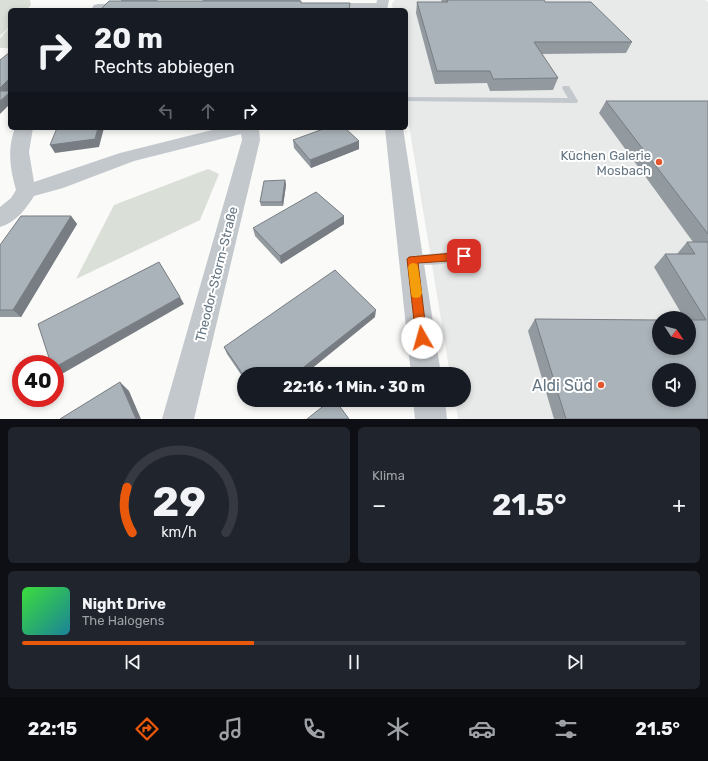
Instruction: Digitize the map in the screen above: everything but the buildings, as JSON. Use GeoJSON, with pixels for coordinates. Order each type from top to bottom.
{"type":"FeatureCollection","features":[{"type":"Feature","properties":{"kind":"street"},"geometry":{"type":"LineString","coordinates":[[100,6],[144,7]]}},
{"type":"Feature","properties":{"kind":"street"},"geometry":{"type":"LineString","coordinates":[[309,7],[381,6]]}},
{"type":"Feature","properties":{"kind":"street"},"geometry":{"type":"LineString","coordinates":[[23,130],[21,134],[18,160],[27,191]]}},
{"type":"Feature","properties":{"kind":"street"},"geometry":{"type":"LineString","coordinates":[[0,219],[18,203],[27,191],[56,183],[127,157],[234,130]]}},
{"type":"Feature","properties":{"kind":"street","name":"Theodor-Storm-Straße"},"geometry":{"type":"LineString","coordinates":[[178,419],[250,140],[250,130]]}},
{"type":"Feature","properties":{"kind":"street"},"geometry":{"type":"LineString","coordinates":[[394,130],[425,367]]}},
{"type":"Feature","properties":{"kind":"street"},"geometry":{"type":"LineString","coordinates":[[430,407],[431,419]]}},
{"type":"Feature","properties":{"kind":"lane"},"geometry":{"type":"LineString","coordinates":[[408,99],[574,100],[566,88]]}},
{"type":"Feature","properties":{"kind":"lane"},"geometry":{"type":"LineString","coordinates":[[412,259],[436,259],[464,256]]}},
{"type":"Feature","properties":{"kind":"shaded area"},"geometry":{"type":"Polygon","coordinates":[[[0,0],[30,0],[31,5],[28,8],[8,8],[8,28],[0,36],[0,0]]]}},
{"type":"Feature","properties":{"kind":"shaded area"},"geometry":{"type":"Polygon","coordinates":[[[395,0],[705,0],[708,2],[708,419],[458,419],[456,407],[471,407],[471,367],[449,367],[408,119],[408,8],[393,8],[392,3],[395,0]]]}},
{"type":"Feature","properties":{"kind":"shaded area"},"geometry":{"type":"Polygon","coordinates":[[[8,29],[8,48],[0,48],[0,38],[8,29]]]}},
{"type":"Feature","properties":{"kind":"shaded area"},"geometry":{"type":"Polygon","coordinates":[[[208,169],[219,174],[200,220],[76,279],[114,205],[208,169]]]}},
{"type":"Feature","properties":{"kind":"slow traffic"},"geometry":{"type":"LineString","coordinates":[[413,267],[416,293]]}},
{"type":"Feature","properties":{"kind":"place","name":"Küchen Galerie Mosbach"},"geometry":{"type":"Point","coordinates":[659,162]}},
{"type":"Feature","properties":{"kind":"place","name":"Aldi Süd"},"geometry":{"type":"Point","coordinates":[601,385]}},
{"type":"Feature","properties":{"kind":"route"},"geometry":{"type":"LineString","coordinates":[[422,338],[412,259],[436,259],[464,256]]}}]}
